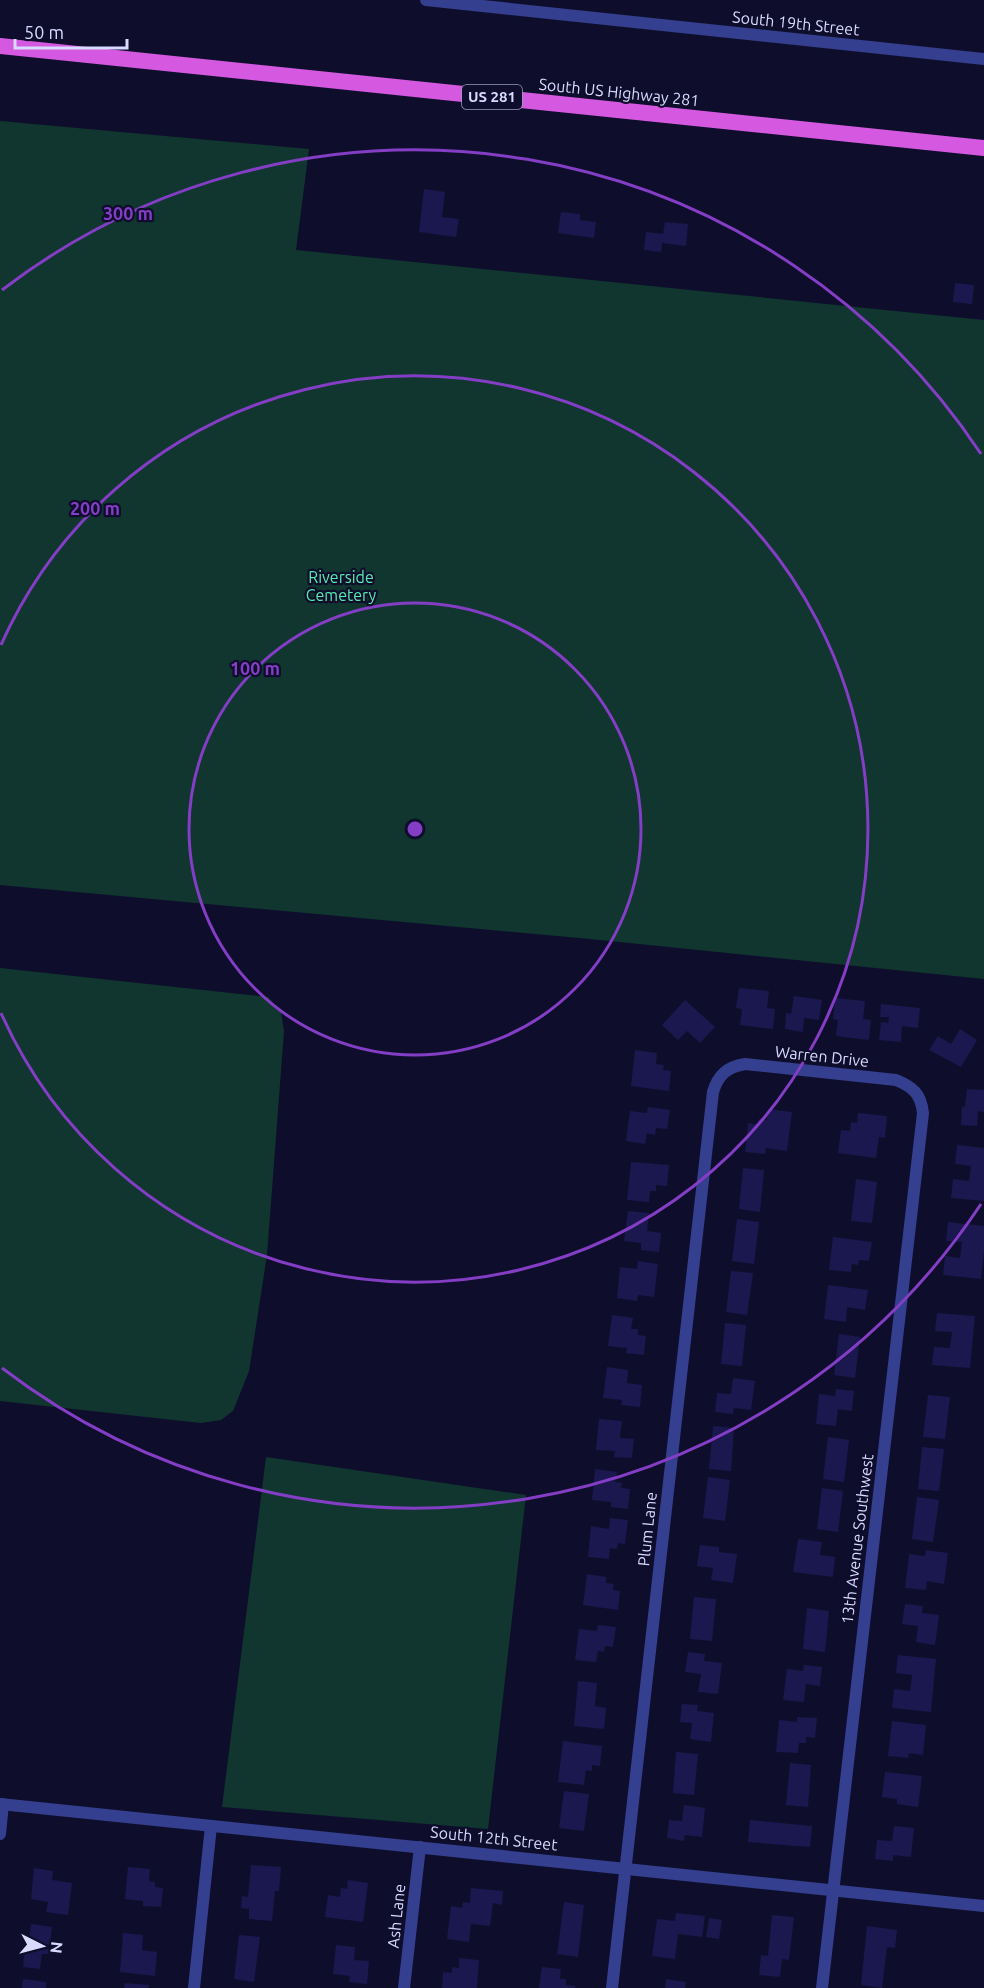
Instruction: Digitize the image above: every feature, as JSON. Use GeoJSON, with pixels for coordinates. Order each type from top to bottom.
{"type":"FeatureCollection","features":[{"type":"Feature","properties":{"kind":"highway","name":"South US Highway 281"},"geometry":{"type":"LineString","coordinates":[[0,46],[984,148]]}},
{"type":"Feature","properties":{"kind":"street","name":"South 19th Street"},"geometry":{"type":"LineString","coordinates":[[426,0],[984,59]]}},
{"type":"Feature","properties":{"kind":"street","name":"Warren Drive"},"geometry":{"type":"LineString","coordinates":[[721,1075],[735,1065],[745,1064],[896,1080],[912,1087],[918,1094]]}},
{"type":"Feature","properties":{"kind":"street","name":"Plum Lane"},"geometry":{"type":"LineString","coordinates":[[612,1988],[713,1092],[721,1075]]}},
{"type":"Feature","properties":{"kind":"street","name":"13th Avenue Southwest"},"geometry":{"type":"LineString","coordinates":[[822,1988],[923,1113],[918,1094]]}},
{"type":"Feature","properties":{"kind":"street","name":"South 12th Street"},"geometry":{"type":"LineString","coordinates":[[2,1804],[984,1906]]}},
{"type":"Feature","properties":{"kind":"street"},"geometry":{"type":"LineString","coordinates":[[0,1834],[2,1804]]}},
{"type":"Feature","properties":{"kind":"street"},"geometry":{"type":"LineString","coordinates":[[194,1988],[211,1826]]}},
{"type":"Feature","properties":{"kind":"street","name":"Ash Lane"},"geometry":{"type":"LineString","coordinates":[[404,1988],[420,1847]]}},
{"type":"Feature","properties":{"kind":"green space","name":"Riverside Cemetery"},"geometry":{"type":"Polygon","coordinates":[[[0,121],[309,149],[296,250],[984,320],[984,979],[590,939],[0,885],[0,121]]]}},
{"type":"Feature","properties":{"kind":"green space"},"geometry":{"type":"Polygon","coordinates":[[[0,968],[268,997],[281,1012],[284,1031],[267,1255],[249,1371],[233,1411],[221,1420],[201,1423],[0,1401],[0,968]]]}},
{"type":"Feature","properties":{"kind":"green space"},"geometry":{"type":"Polygon","coordinates":[[[266,1457],[526,1495],[488,1829],[222,1807],[266,1457]]]}},
{"type":"Feature","properties":{"kind":"building"},"geometry":{"type":"Polygon","coordinates":[[[424,189],[445,192],[442,217],[459,219],[456,237],[419,232],[424,189]]]}},
{"type":"Feature","properties":{"kind":"building"},"geometry":{"type":"Polygon","coordinates":[[[561,212],[580,214],[580,220],[596,222],[594,238],[558,233],[561,212]]]}},
{"type":"Feature","properties":{"kind":"building"},"geometry":{"type":"Polygon","coordinates":[[[665,222],[688,224],[686,246],[662,243],[661,252],[644,250],[646,232],[663,234],[665,222]]]}},
{"type":"Feature","properties":{"kind":"building"},"geometry":{"type":"Polygon","coordinates":[[[955,283],[974,285],[972,304],[953,302],[955,283]]]}},
{"type":"Feature","properties":{"kind":"building"},"geometry":{"type":"Polygon","coordinates":[[[739,988],[769,991],[767,1008],[775,1009],[773,1029],[740,1025],[742,1009],[736,1008],[739,988]]]}},
{"type":"Feature","properties":{"kind":"building"},"geometry":{"type":"Polygon","coordinates":[[[794,996],[822,1000],[819,1020],[804,1018],[803,1032],[785,1029],[786,1013],[791,1014],[794,996]]]}},
{"type":"Feature","properties":{"kind":"building"},"geometry":{"type":"Polygon","coordinates":[[[835,998],[865,1001],[863,1019],[871,1020],[869,1040],[836,1036],[838,1020],[833,1019],[835,998]]]}},
{"type":"Feature","properties":{"kind":"building"},"geometry":{"type":"Polygon","coordinates":[[[685,1000],[715,1027],[700,1043],[687,1031],[678,1040],[662,1025],[685,1000]]]}},
{"type":"Feature","properties":{"kind":"building"},"geometry":{"type":"Polygon","coordinates":[[[881,1004],[920,1008],[918,1028],[902,1026],[901,1042],[879,1040],[881,1022],[888,1023],[889,1017],[880,1017],[881,1004]]]}},
{"type":"Feature","properties":{"kind":"building"},"geometry":{"type":"Polygon","coordinates":[[[960,1029],[977,1040],[961,1067],[929,1050],[938,1036],[951,1044],[960,1029]]]}},
{"type":"Feature","properties":{"kind":"building"},"geometry":{"type":"Polygon","coordinates":[[[635,1050],[657,1053],[656,1064],[664,1065],[663,1070],[671,1071],[669,1091],[631,1086],[635,1050]]]}},
{"type":"Feature","properties":{"kind":"building"},"geometry":{"type":"Polygon","coordinates":[[[967,1089],[984,1090],[984,1112],[978,1111],[977,1126],[961,1125],[962,1106],[965,1107],[967,1089]]]}},
{"type":"Feature","properties":{"kind":"building"},"geometry":{"type":"Polygon","coordinates":[[[648,1107],[670,1110],[667,1129],[656,1128],[655,1135],[647,1133],[645,1144],[626,1141],[630,1111],[647,1113],[648,1107]]]}},
{"type":"Feature","properties":{"kind":"building"},"geometry":{"type":"Polygon","coordinates":[[[768,1109],[792,1112],[787,1151],[766,1148],[765,1154],[745,1152],[748,1123],[758,1125],[759,1119],[767,1120],[768,1109]]]}},
{"type":"Feature","properties":{"kind":"building"},"geometry":{"type":"Polygon","coordinates":[[[858,1113],[887,1116],[885,1138],[879,1137],[876,1158],[838,1153],[841,1130],[850,1131],[851,1122],[857,1123],[858,1113]]]}},
{"type":"Feature","properties":{"kind":"building"},"geometry":{"type":"Polygon","coordinates":[[[957,1145],[984,1148],[984,1201],[951,1198],[953,1179],[969,1181],[971,1166],[955,1164],[957,1145]]]}},
{"type":"Feature","properties":{"kind":"building"},"geometry":{"type":"Polygon","coordinates":[[[631,1162],[669,1165],[667,1186],[656,1185],[656,1191],[650,1191],[649,1202],[627,1200],[631,1162]]]}},
{"type":"Feature","properties":{"kind":"building"},"geometry":{"type":"Polygon","coordinates":[[[743,1168],[764,1170],[760,1212],[739,1209],[743,1168]]]}},
{"type":"Feature","properties":{"kind":"building"},"geometry":{"type":"Polygon","coordinates":[[[856,1179],[877,1182],[872,1223],[851,1221],[856,1179]]]}},
{"type":"Feature","properties":{"kind":"building"},"geometry":{"type":"Polygon","coordinates":[[[628,1211],[649,1213],[647,1231],[661,1233],[659,1252],[641,1250],[641,1243],[624,1241],[628,1211]]]}},
{"type":"Feature","properties":{"kind":"building"},"geometry":{"type":"Polygon","coordinates":[[[737,1219],[759,1222],[754,1264],[732,1261],[737,1219]]]}},
{"type":"Feature","properties":{"kind":"building"},"geometry":{"type":"Polygon","coordinates":[[[948,1222],[984,1226],[981,1279],[943,1275],[945,1256],[960,1258],[962,1242],[946,1241],[948,1222]]]}},
{"type":"Feature","properties":{"kind":"building"},"geometry":{"type":"Polygon","coordinates":[[[833,1237],[872,1242],[869,1261],[859,1260],[858,1265],[852,1264],[851,1272],[829,1270],[833,1237]]]}},
{"type":"Feature","properties":{"kind":"building"},"geometry":{"type":"Polygon","coordinates":[[[638,1261],[658,1264],[654,1297],[638,1295],[637,1301],[617,1298],[620,1267],[637,1269],[638,1261]]]}},
{"type":"Feature","properties":{"kind":"building"},"geometry":{"type":"Polygon","coordinates":[[[731,1271],[753,1273],[747,1315],[726,1312],[731,1271]]]}},
{"type":"Feature","properties":{"kind":"building"},"geometry":{"type":"Polygon","coordinates":[[[828,1285],[868,1290],[865,1310],[847,1307],[846,1322],[824,1319],[828,1285]]]}},
{"type":"Feature","properties":{"kind":"building"},"geometry":{"type":"Polygon","coordinates":[[[937,1313],[975,1316],[970,1368],[932,1365],[934,1347],[950,1348],[952,1332],[935,1331],[937,1313]]]}},
{"type":"Feature","properties":{"kind":"building"},"geometry":{"type":"Polygon","coordinates":[[[612,1315],[633,1318],[631,1329],[638,1329],[638,1335],[646,1336],[644,1355],[626,1353],[627,1348],[608,1346],[612,1315]]]}},
{"type":"Feature","properties":{"kind":"building"},"geometry":{"type":"Polygon","coordinates":[[[725,1323],[746,1325],[742,1366],[721,1364],[725,1323]]]}},
{"type":"Feature","properties":{"kind":"building"},"geometry":{"type":"Polygon","coordinates":[[[839,1334],[860,1337],[855,1378],[834,1375],[839,1334]]]}},
{"type":"Feature","properties":{"kind":"building"},"geometry":{"type":"Polygon","coordinates":[[[607,1367],[628,1370],[627,1383],[642,1385],[640,1407],[621,1405],[622,1400],[603,1398],[607,1367]]]}},
{"type":"Feature","properties":{"kind":"building"},"geometry":{"type":"Polygon","coordinates":[[[733,1378],[755,1381],[751,1410],[734,1408],[733,1414],[715,1412],[717,1393],[731,1394],[733,1378]]]}},
{"type":"Feature","properties":{"kind":"building"},"geometry":{"type":"Polygon","coordinates":[[[836,1389],[854,1391],[852,1411],[838,1409],[836,1426],[816,1424],[819,1394],[835,1396],[836,1389]]]}},
{"type":"Feature","properties":{"kind":"building"},"geometry":{"type":"Polygon","coordinates":[[[928,1395],[950,1397],[945,1439],[923,1437],[928,1395]]]}},
{"type":"Feature","properties":{"kind":"building"},"geometry":{"type":"Polygon","coordinates":[[[599,1419],[622,1421],[620,1438],[634,1439],[632,1458],[614,1457],[615,1451],[596,1450],[599,1419]]]}},
{"type":"Feature","properties":{"kind":"building"},"geometry":{"type":"Polygon","coordinates":[[[713,1426],[734,1428],[731,1471],[709,1469],[713,1426]]]}},
{"type":"Feature","properties":{"kind":"building"},"geometry":{"type":"Polygon","coordinates":[[[828,1437],[849,1440],[844,1482],[823,1479],[828,1437]]]}},
{"type":"Feature","properties":{"kind":"building"},"geometry":{"type":"Polygon","coordinates":[[[922,1447],[944,1449],[939,1491],[918,1489],[922,1447]]]}},
{"type":"Feature","properties":{"kind":"building"},"geometry":{"type":"Polygon","coordinates":[[[595,1469],[617,1472],[615,1482],[622,1483],[621,1488],[630,1489],[628,1509],[611,1507],[611,1502],[592,1500],[595,1469]]]}},
{"type":"Feature","properties":{"kind":"building"},"geometry":{"type":"Polygon","coordinates":[[[708,1477],[730,1480],[725,1521],[703,1518],[708,1477]]]}},
{"type":"Feature","properties":{"kind":"building"},"geometry":{"type":"Polygon","coordinates":[[[822,1488],[843,1491],[838,1532],[817,1529],[822,1488]]]}},
{"type":"Feature","properties":{"kind":"building"},"geometry":{"type":"Polygon","coordinates":[[[917,1497],[939,1500],[933,1542],[912,1539],[917,1497]]]}},
{"type":"Feature","properties":{"kind":"building"},"geometry":{"type":"Polygon","coordinates":[[[610,1518],[628,1520],[625,1544],[618,1543],[617,1549],[610,1548],[609,1559],[588,1557],[591,1526],[609,1529],[610,1518]]]}},
{"type":"Feature","properties":{"kind":"building"},"geometry":{"type":"Polygon","coordinates":[[[798,1539],[822,1542],[820,1555],[835,1557],[833,1577],[793,1572],[798,1539]]]}},
{"type":"Feature","properties":{"kind":"building"},"geometry":{"type":"Polygon","coordinates":[[[700,1545],[719,1547],[719,1552],[737,1554],[733,1583],[711,1580],[713,1568],[697,1566],[700,1545]]]}},
{"type":"Feature","properties":{"kind":"building"},"geometry":{"type":"Polygon","coordinates":[[[926,1550],[948,1553],[944,1584],[927,1581],[926,1590],[905,1588],[909,1554],[925,1556],[926,1550]]]}},
{"type":"Feature","properties":{"kind":"building"},"geometry":{"type":"Polygon","coordinates":[[[587,1574],[606,1577],[606,1583],[614,1584],[613,1590],[620,1591],[618,1610],[583,1605],[587,1574]]]}},
{"type":"Feature","properties":{"kind":"building"},"geometry":{"type":"Polygon","coordinates":[[[694,1597],[716,1599],[712,1641],[690,1639],[694,1597]]]}},
{"type":"Feature","properties":{"kind":"building"},"geometry":{"type":"Polygon","coordinates":[[[905,1604],[923,1606],[922,1613],[939,1615],[935,1645],[916,1642],[918,1626],[902,1624],[905,1604]]]}},
{"type":"Feature","properties":{"kind":"building"},"geometry":{"type":"Polygon","coordinates":[[[807,1608],[829,1611],[825,1652],[803,1649],[807,1608]]]}},
{"type":"Feature","properties":{"kind":"building"},"geometry":{"type":"Polygon","coordinates":[[[598,1625],[616,1627],[613,1647],[605,1646],[604,1652],[598,1651],[596,1662],[575,1660],[579,1629],[597,1631],[598,1625]]]}},
{"type":"Feature","properties":{"kind":"building"},"geometry":{"type":"Polygon","coordinates":[[[688,1652],[705,1654],[704,1661],[722,1663],[718,1694],[698,1692],[701,1674],[685,1672],[688,1652]]]}},
{"type":"Feature","properties":{"kind":"building"},"geometry":{"type":"Polygon","coordinates":[[[898,1655],[936,1659],[931,1712],[892,1708],[894,1689],[910,1691],[912,1675],[896,1673],[898,1655]]]}},
{"type":"Feature","properties":{"kind":"building"},"geometry":{"type":"Polygon","coordinates":[[[804,1665],[822,1667],[820,1686],[806,1684],[804,1702],[783,1700],[787,1669],[803,1671],[804,1665]]]}},
{"type":"Feature","properties":{"kind":"building"},"geometry":{"type":"Polygon","coordinates":[[[578,1681],[597,1683],[595,1706],[606,1708],[604,1729],[574,1726],[578,1681]]]}},
{"type":"Feature","properties":{"kind":"building"},"geometry":{"type":"Polygon","coordinates":[[[682,1704],[698,1705],[697,1711],[714,1713],[711,1742],[690,1739],[692,1723],[680,1722],[682,1704]]]}},
{"type":"Feature","properties":{"kind":"building"},"geometry":{"type":"Polygon","coordinates":[[[797,1717],[817,1718],[815,1738],[806,1737],[806,1743],[799,1743],[798,1753],[776,1752],[779,1720],[797,1722],[797,1717]]]}},
{"type":"Feature","properties":{"kind":"building"},"geometry":{"type":"Polygon","coordinates":[[[892,1721],[926,1725],[923,1755],[909,1753],[908,1758],[888,1756],[892,1721]]]}},
{"type":"Feature","properties":{"kind":"building"},"geometry":{"type":"Polygon","coordinates":[[[563,1741],[602,1746],[600,1766],[592,1765],[592,1771],[586,1770],[584,1785],[558,1782],[563,1741]]]}},
{"type":"Feature","properties":{"kind":"building"},"geometry":{"type":"Polygon","coordinates":[[[676,1752],[698,1754],[694,1795],[673,1793],[676,1752]]]}},
{"type":"Feature","properties":{"kind":"building"},"geometry":{"type":"Polygon","coordinates":[[[790,1763],[811,1765],[808,1807],[786,1805],[790,1763]]]}},
{"type":"Feature","properties":{"kind":"building"},"geometry":{"type":"Polygon","coordinates":[[[885,1772],[922,1776],[918,1807],[897,1804],[897,1799],[882,1797],[885,1772]]]}},
{"type":"Feature","properties":{"kind":"building"},"geometry":{"type":"Polygon","coordinates":[[[564,1791],[589,1794],[584,1831],[559,1828],[564,1791]]]}},
{"type":"Feature","properties":{"kind":"building"},"geometry":{"type":"Polygon","coordinates":[[[684,1805],[705,1808],[702,1837],[685,1835],[684,1841],[667,1838],[669,1820],[682,1821],[684,1805]]]}},
{"type":"Feature","properties":{"kind":"building"},"geometry":{"type":"Polygon","coordinates":[[[750,1820],[812,1826],[810,1847],[748,1842],[750,1820]]]}},
{"type":"Feature","properties":{"kind":"building"},"geometry":{"type":"Polygon","coordinates":[[[894,1826],[914,1828],[911,1857],[893,1855],[893,1861],[875,1859],[877,1840],[892,1841],[894,1826]]]}},
{"type":"Feature","properties":{"kind":"building"},"geometry":{"type":"Polygon","coordinates":[[[251,1865],[281,1867],[279,1891],[275,1891],[272,1921],[249,1919],[249,1909],[241,1908],[242,1896],[248,1897],[251,1865]]]}},
{"type":"Feature","properties":{"kind":"building"},"geometry":{"type":"Polygon","coordinates":[[[128,1867],[150,1869],[149,1881],[155,1882],[155,1887],[163,1888],[161,1907],[143,1906],[143,1901],[125,1899],[128,1867]]]}},
{"type":"Feature","properties":{"kind":"building"},"geometry":{"type":"Polygon","coordinates":[[[34,1868],[53,1871],[52,1880],[72,1883],[68,1915],[46,1912],[48,1902],[31,1899],[34,1868]]]}},
{"type":"Feature","properties":{"kind":"building"},"geometry":{"type":"Polygon","coordinates":[[[348,1880],[368,1883],[363,1922],[325,1917],[328,1895],[340,1897],[341,1888],[347,1889],[348,1880]]]}},
{"type":"Feature","properties":{"kind":"building"},"geometry":{"type":"Polygon","coordinates":[[[471,1888],[503,1891],[502,1905],[493,1903],[490,1926],[471,1924],[469,1942],[447,1939],[451,1906],[462,1908],[463,1902],[470,1903],[471,1888]]]}},
{"type":"Feature","properties":{"kind":"building"},"geometry":{"type":"Polygon","coordinates":[[[564,1902],[584,1905],[578,1957],[557,1954],[564,1902]]]}},
{"type":"Feature","properties":{"kind":"building"},"geometry":{"type":"Polygon","coordinates":[[[676,1913],[705,1916],[702,1937],[678,1934],[675,1959],[652,1956],[657,1919],[675,1921],[676,1913]]]}},
{"type":"Feature","properties":{"kind":"building"},"geometry":{"type":"Polygon","coordinates":[[[772,1915],[794,1917],[789,1960],[782,1959],[780,1977],[759,1975],[761,1955],[768,1956],[772,1915]]]}},
{"type":"Feature","properties":{"kind":"building"},"geometry":{"type":"Polygon","coordinates":[[[709,1918],[722,1920],[719,1939],[706,1937],[709,1918]]]}},
{"type":"Feature","properties":{"kind":"building"},"geometry":{"type":"Polygon","coordinates":[[[31,1924],[52,1927],[49,1954],[42,1954],[40,1969],[23,1967],[26,1939],[29,1939],[31,1924]]]}},
{"type":"Feature","properties":{"kind":"building"},"geometry":{"type":"Polygon","coordinates":[[[867,1926],[897,1930],[895,1948],[887,1947],[882,1988],[861,1985],[867,1926]]]}},
{"type":"Feature","properties":{"kind":"building"},"geometry":{"type":"Polygon","coordinates":[[[123,1933],[143,1935],[142,1950],[157,1952],[155,1976],[120,1972],[123,1933]]]}},
{"type":"Feature","properties":{"kind":"building"},"geometry":{"type":"Polygon","coordinates":[[[239,1935],[260,1937],[254,1982],[234,1979],[239,1935]]]}},
{"type":"Feature","properties":{"kind":"building"},"geometry":{"type":"Polygon","coordinates":[[[336,1945],[355,1947],[354,1960],[369,1961],[367,1984],[349,1982],[350,1976],[333,1974],[336,1945]]]}},
{"type":"Feature","properties":{"kind":"building"},"geometry":{"type":"Polygon","coordinates":[[[459,1958],[479,1960],[477,1988],[442,1988],[443,1972],[452,1973],[452,1967],[459,1968],[459,1958]]]}},
{"type":"Feature","properties":{"kind":"building"},"geometry":{"type":"Polygon","coordinates":[[[542,1967],[561,1969],[560,1979],[566,1979],[566,1985],[575,1986],[575,1988],[539,1988],[542,1967]]]}},
{"type":"Feature","properties":{"kind":"building"},"geometry":{"type":"Polygon","coordinates":[[[23,1979],[46,1982],[46,1988],[22,1988],[23,1979]]]}},
{"type":"Feature","properties":{"kind":"building"},"geometry":{"type":"Polygon","coordinates":[[[666,1979],[686,1982],[685,1988],[665,1988],[666,1979]]]}},
{"type":"Feature","properties":{"kind":"building"},"geometry":{"type":"Polygon","coordinates":[[[125,1983],[149,1985],[149,1988],[124,1988],[125,1983]]]}}]}
